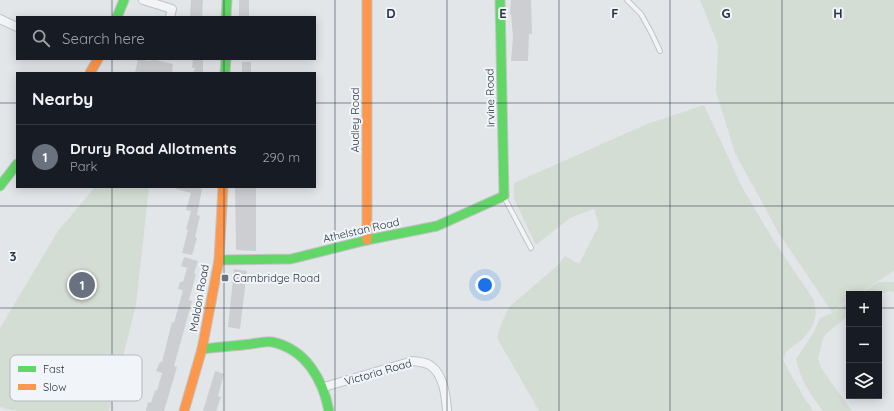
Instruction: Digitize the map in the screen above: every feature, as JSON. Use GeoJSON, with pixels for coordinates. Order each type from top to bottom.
{"type":"FeatureCollection","features":[{"type":"Feature","properties":{"kind":"street"},"geometry":{"type":"LineString","coordinates":[[117,16],[124,0]]}},
{"type":"Feature","properties":{"kind":"street"},"geometry":{"type":"LineString","coordinates":[[143,0],[172,9],[170,16]]}},
{"type":"Feature","properties":{"kind":"street"},"geometry":{"type":"LineString","coordinates":[[226,16],[227,0]]}},
{"type":"Feature","properties":{"kind":"street","name":"Audley Road"},"geometry":{"type":"LineString","coordinates":[[367,0],[368,240]]}},
{"type":"Feature","properties":{"kind":"street","name":"Irvine Road"},"geometry":{"type":"LineString","coordinates":[[500,0],[504,196]]}},
{"type":"Feature","properties":{"kind":"street"},"geometry":{"type":"LineString","coordinates":[[0,19],[16,26]]}},
{"type":"Feature","properties":{"kind":"street"},"geometry":{"type":"LineString","coordinates":[[225,72],[226,60]]}},
{"type":"Feature","properties":{"kind":"street"},"geometry":{"type":"LineString","coordinates":[[0,186],[16,165]]}},
{"type":"Feature","properties":{"kind":"street","name":"Maldon Road"},"geometry":{"type":"LineString","coordinates":[[184,411],[202,349],[219,260],[223,188]]}},
{"type":"Feature","properties":{"kind":"street","name":"Athelstan Road"},"geometry":{"type":"LineString","coordinates":[[219,260],[291,259],[368,240],[437,226],[504,196]]}},
{"type":"Feature","properties":{"kind":"street"},"geometry":{"type":"LineString","coordinates":[[202,349],[271,342],[280,344],[292,350],[312,366],[324,387],[329,411]]}},
{"type":"Feature","properties":{"kind":"street","name":"Victoria Road"},"geometry":{"type":"LineString","coordinates":[[324,387],[412,361],[424,362],[432,366],[442,382],[447,411]]}},
{"type":"Feature","properties":{"kind":"lane"},"geometry":{"type":"LineString","coordinates":[[627,0],[640,14],[660,51]]}},
{"type":"Feature","properties":{"kind":"lane"},"geometry":{"type":"LineString","coordinates":[[504,196],[531,248]]}},
{"type":"Feature","properties":{"kind":"shaded area"},"geometry":{"type":"Polygon","coordinates":[[[700,0],[894,0],[894,271],[863,291],[846,291],[846,302],[832,312],[778,232],[735,153],[716,92],[718,45],[700,0]]]}},
{"type":"Feature","properties":{"kind":"shaded area"},"geometry":{"type":"Polygon","coordinates":[[[704,105],[742,187],[774,241],[814,300],[816,314],[813,325],[804,338],[786,352],[783,360],[804,398],[814,411],[539,411],[497,338],[501,324],[509,307],[557,266],[565,256],[579,264],[599,225],[594,209],[570,218],[536,245],[514,199],[514,183],[647,124],[704,105]]]}},
{"type":"Feature","properties":{"kind":"shaded area"},"geometry":{"type":"Polygon","coordinates":[[[94,188],[149,188],[136,305],[123,355],[10,355],[10,401],[112,401],[109,411],[16,411],[0,407],[0,328],[58,231],[94,188]]]}},
{"type":"Feature","properties":{"kind":"shaded area"},"geometry":{"type":"Polygon","coordinates":[[[878,282],[894,282],[894,292],[889,291],[882,294],[882,291],[864,291],[878,282]]]}},
{"type":"Feature","properties":{"kind":"shaded area"},"geometry":{"type":"Polygon","coordinates":[[[846,303],[846,317],[827,333],[823,339],[818,358],[821,368],[852,411],[823,411],[806,386],[796,359],[814,332],[820,318],[832,313],[846,303]]]}},
{"type":"Feature","properties":{"kind":"building"},"geometry":{"type":"Polygon","coordinates":[[[191,0],[203,0],[202,16],[190,16],[191,0]]]}},
{"type":"Feature","properties":{"kind":"building"},"geometry":{"type":"Polygon","coordinates":[[[239,0],[249,0],[249,16],[239,16],[239,0]]]}},
{"type":"Feature","properties":{"kind":"building"},"geometry":{"type":"Polygon","coordinates":[[[511,0],[531,0],[532,34],[529,34],[528,61],[511,61],[513,37],[511,14],[510,15],[511,0]]]}},
{"type":"Feature","properties":{"kind":"building"},"geometry":{"type":"Polygon","coordinates":[[[138,60],[155,60],[173,64],[172,72],[135,72],[138,60]]]}},
{"type":"Feature","properties":{"kind":"building"},"geometry":{"type":"Polygon","coordinates":[[[193,60],[203,60],[203,72],[193,72],[195,68],[192,68],[193,60]]]}},
{"type":"Feature","properties":{"kind":"building"},"geometry":{"type":"Polygon","coordinates":[[[242,62],[251,62],[251,72],[242,72],[242,62]]]}},
{"type":"Feature","properties":{"kind":"building"},"geometry":{"type":"Polygon","coordinates":[[[235,188],[256,188],[256,251],[236,250],[235,188]]]}},
{"type":"Feature","properties":{"kind":"building"},"geometry":{"type":"Polygon","coordinates":[[[176,189],[202,189],[197,215],[200,216],[195,237],[197,238],[192,255],[182,253],[191,211],[186,210],[191,193],[176,189]]]}},
{"type":"Feature","properties":{"kind":"building"},"geometry":{"type":"Polygon","coordinates":[[[184,257],[198,261],[189,300],[192,301],[174,366],[177,367],[164,411],[146,411],[148,402],[151,403],[155,390],[157,391],[162,373],[156,371],[160,362],[162,362],[172,322],[174,323],[183,290],[178,289],[180,282],[183,282],[187,268],[181,266],[184,257]]]}},
{"type":"Feature","properties":{"kind":"building"},"geometry":{"type":"Polygon","coordinates":[[[234,269],[247,271],[240,329],[228,327],[234,269]]]}},
{"type":"Feature","properties":{"kind":"building"},"geometry":{"type":"Polygon","coordinates":[[[215,371],[224,374],[218,396],[221,397],[216,411],[203,411],[215,371]]]}},
{"type":"Feature","properties":{"kind":"traffic: fast"},"geometry":{"type":"LineString","coordinates":[[117,16],[124,0]]}},
{"type":"Feature","properties":{"kind":"traffic: fast"},"geometry":{"type":"LineString","coordinates":[[226,16],[227,0]]}},
{"type":"Feature","properties":{"kind":"traffic: fast"},"geometry":{"type":"LineString","coordinates":[[219,260],[291,259],[367,240],[437,226],[504,196],[500,0]]}},
{"type":"Feature","properties":{"kind":"traffic: fast"},"geometry":{"type":"LineString","coordinates":[[225,72],[226,60]]}},
{"type":"Feature","properties":{"kind":"traffic: fast"},"geometry":{"type":"LineString","coordinates":[[0,186],[16,165]]}},
{"type":"Feature","properties":{"kind":"traffic: fast"},"geometry":{"type":"LineString","coordinates":[[202,349],[267,342],[284,346],[294,351],[311,368],[322,388],[329,411]]}},
{"type":"Feature","properties":{"kind":"traffic: slow"},"geometry":{"type":"LineString","coordinates":[[367,0],[367,240]]}},
{"type":"Feature","properties":{"kind":"traffic: slow"},"geometry":{"type":"LineString","coordinates":[[91,72],[97,60]]}},
{"type":"Feature","properties":{"kind":"traffic: slow"},"geometry":{"type":"LineString","coordinates":[[184,411],[202,349],[219,260],[223,188]]}},
{"type":"Feature","properties":{"kind":"place","name":"Cambridge Road"},"geometry":{"type":"Point","coordinates":[225,278]}},
{"type":"Feature","properties":{"kind":"place","name":"Drury Road Allotments"},"geometry":{"type":"Point","coordinates":[82,285]}}]}
